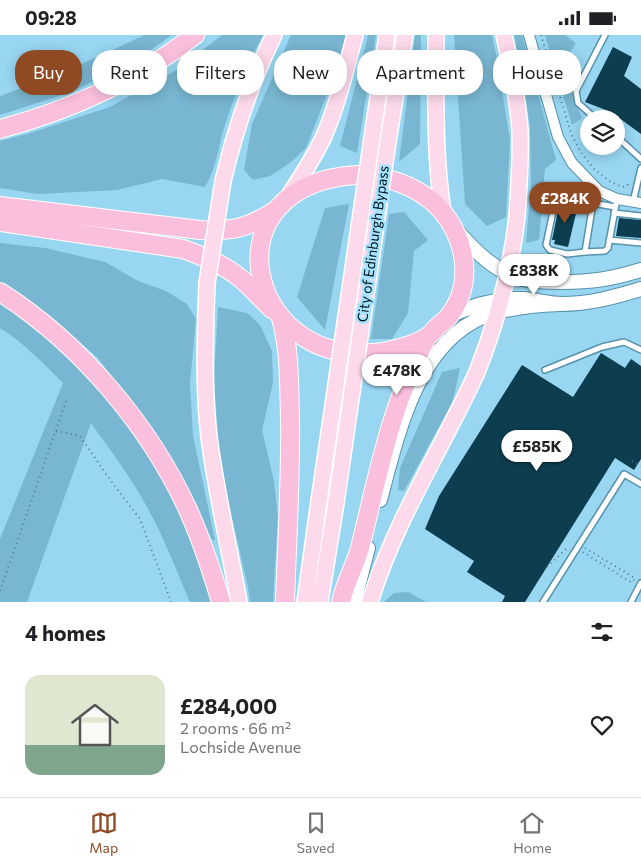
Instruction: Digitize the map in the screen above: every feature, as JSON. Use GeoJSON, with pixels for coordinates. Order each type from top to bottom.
{"type":"FeatureCollection","features":[{"type":"Feature","properties":{"kind":"highway"},"geometry":{"type":"LineString","coordinates":[[0,129],[57,112],[103,92],[171,54],[195,35]]}},
{"type":"Feature","properties":{"kind":"highway"},"geometry":{"type":"LineString","coordinates":[[0,206],[200,231],[223,231],[254,223],[299,190],[320,181],[341,175],[374,175],[393,179],[416,190],[426,196],[448,219],[462,248],[464,281],[460,296],[449,316],[428,337],[407,378],[383,449],[356,560],[341,602]]}},
{"type":"Feature","properties":{"kind":"highway"},"geometry":{"type":"LineString","coordinates":[[281,205],[265,226],[261,236],[259,264],[262,279],[280,317],[286,337],[288,358],[290,463],[285,602]]}},
{"type":"Feature","properties":{"kind":"highway"},"geometry":{"type":"LineString","coordinates":[[0,223],[190,251],[229,269],[242,279],[296,333],[334,351],[351,354],[388,351],[428,337]]}},
{"type":"Feature","properties":{"kind":"highway"},"geometry":{"type":"LineString","coordinates":[[0,292],[14,301],[64,342],[110,389],[143,432],[176,486],[189,513],[221,602]]}},
{"type":"Feature","properties":{"kind":"highway"},"geometry":{"type":"LineString","coordinates":[[353,602],[356,560]]}},
{"type":"Feature","properties":{"kind":"main road"},"geometry":{"type":"LineString","coordinates":[[240,602],[219,499],[209,437],[204,372],[207,283],[223,181],[248,96],[274,35]]}},
{"type":"Feature","properties":{"kind":"main road"},"geometry":{"type":"LineString","coordinates":[[281,205],[313,157],[325,134],[355,35]]}},
{"type":"Feature","properties":{"kind":"main road","name":"City of Edinburgh Bypass"},"geometry":{"type":"LineString","coordinates":[[305,602],[388,35]]}},
{"type":"Feature","properties":{"kind":"main road","name":"City of Edinburgh Bypass"},"geometry":{"type":"LineString","coordinates":[[320,602],[405,35]]}},
{"type":"Feature","properties":{"kind":"main road"},"geometry":{"type":"LineString","coordinates":[[436,35],[435,121],[437,158],[448,219]]}},
{"type":"Feature","properties":{"kind":"main road"},"geometry":{"type":"LineString","coordinates":[[370,602],[398,526],[477,372],[495,324],[504,293],[512,257],[517,216],[520,131],[513,76],[504,35]]}},
{"type":"Feature","properties":{"kind":"street"},"geometry":{"type":"LineString","coordinates":[[529,35],[556,131],[572,163],[615,206],[637,203]]}},
{"type":"Feature","properties":{"kind":"street"},"geometry":{"type":"LineString","coordinates":[[448,219],[468,243],[490,262],[522,279],[543,282],[591,282],[608,280],[641,270]]}},
{"type":"Feature","properties":{"kind":"street"},"geometry":{"type":"LineString","coordinates":[[353,602],[401,426],[413,393],[428,366],[438,353],[459,331],[486,316],[510,309],[605,299],[641,289]]}},
{"type":"Feature","properties":{"kind":"street"},"geometry":{"type":"LineString","coordinates":[[449,316],[470,307],[492,301],[525,299],[560,304]]}},
{"type":"Feature","properties":{"kind":"lane"},"geometry":{"type":"LineString","coordinates":[[586,110],[578,103],[576,91],[605,35]]}},
{"type":"Feature","properties":{"kind":"lane"},"geometry":{"type":"LineString","coordinates":[[625,144],[641,159]]}},
{"type":"Feature","properties":{"kind":"lane"},"geometry":{"type":"LineString","coordinates":[[637,203],[638,180],[641,168]]}},
{"type":"Feature","properties":{"kind":"lane"},"geometry":{"type":"LineString","coordinates":[[621,241],[605,251],[567,254],[550,250],[546,245],[557,192],[563,190],[587,195],[593,203],[615,206],[641,216]]}},
{"type":"Feature","properties":{"kind":"lane"},"geometry":{"type":"LineString","coordinates":[[585,252],[593,203]]}},
{"type":"Feature","properties":{"kind":"lane"},"geometry":{"type":"LineString","coordinates":[[608,248],[615,206]]}},
{"type":"Feature","properties":{"kind":"lane"},"geometry":{"type":"LineString","coordinates":[[609,240],[641,243]]}},
{"type":"Feature","properties":{"kind":"lane"},"geometry":{"type":"LineString","coordinates":[[545,370],[602,347],[624,343],[641,350]]}},
{"type":"Feature","properties":{"kind":"lane"},"geometry":{"type":"LineString","coordinates":[[543,602],[582,549],[624,474],[641,484]]}},
{"type":"Feature","properties":{"kind":"lane"},"geometry":{"type":"LineString","coordinates":[[630,602],[640,584]]}},
{"type":"Feature","properties":{"kind":"path"},"geometry":{"type":"LineString","coordinates":[[541,35],[572,136],[582,154],[594,169],[609,181],[623,187],[627,186],[631,179],[638,180]]}},
{"type":"Feature","properties":{"kind":"path"},"geometry":{"type":"LineString","coordinates":[[0,591],[66,401]]}},
{"type":"Feature","properties":{"kind":"path"},"geometry":{"type":"LineString","coordinates":[[56,431],[80,436],[112,484],[140,519],[171,602]]}},
{"type":"Feature","properties":{"kind":"path"},"geometry":{"type":"LineString","coordinates":[[632,461],[641,466]]}},
{"type":"Feature","properties":{"kind":"path"},"geometry":{"type":"LineString","coordinates":[[547,567],[574,543],[582,549],[583,553],[632,583],[633,580]]}},
{"type":"Feature","properties":{"kind":"path"},"geometry":{"type":"LineString","coordinates":[[582,549],[586,548],[635,578],[633,580],[640,584]]}},
{"type":"Feature","properties":{"kind":"path"},"geometry":{"type":"LineString","coordinates":[[606,567],[609,562]]}},
{"type":"Feature","properties":{"kind":"shaded area"},"geometry":{"type":"Polygon","coordinates":[[[144,35],[172,35],[151,50],[113,50],[144,35]]]}},
{"type":"Feature","properties":{"kind":"shaded area"},"geometry":{"type":"Polygon","coordinates":[[[222,35],[263,35],[256,50],[203,50],[222,35]]]}},
{"type":"Feature","properties":{"kind":"shaded area"},"geometry":{"type":"Polygon","coordinates":[[[291,35],[348,35],[344,50],[284,50],[291,35]]]}},
{"type":"Feature","properties":{"kind":"shaded area"},"geometry":{"type":"Polygon","coordinates":[[[368,35],[376,35],[374,50],[364,50],[368,35]]]}},
{"type":"Feature","properties":{"kind":"shaded area"},"geometry":{"type":"Polygon","coordinates":[[[415,35],[421,35],[421,50],[413,50],[415,35]]]}},
{"type":"Feature","properties":{"kind":"shaded area"},"geometry":{"type":"Polygon","coordinates":[[[454,35],[492,35],[495,50],[493,50],[493,95],[503,95],[510,140],[506,217],[487,226],[465,204],[458,95],[483,95],[483,50],[455,50],[454,35]]]}},
{"type":"Feature","properties":{"kind":"shaded area"},"geometry":{"type":"Polygon","coordinates":[[[514,35],[522,35],[526,50],[517,50],[514,35]]]}},
{"type":"Feature","properties":{"kind":"shaded area"},"geometry":{"type":"Polygon","coordinates":[[[545,35],[565,35],[576,43],[572,50],[550,50],[545,35]]]}},
{"type":"Feature","properties":{"kind":"shaded area"},"geometry":{"type":"Polygon","coordinates":[[[92,59],[92,82],[82,87],[82,63],[92,59]]]}},
{"type":"Feature","properties":{"kind":"shaded area"},"geometry":{"type":"Polygon","coordinates":[[[177,70],[177,95],[236,95],[224,128],[214,166],[205,187],[162,179],[117,190],[38,194],[0,188],[0,141],[110,107],[132,95],[167,95],[167,75],[177,70]]]}},
{"type":"Feature","properties":{"kind":"shaded area"},"geometry":{"type":"Polygon","coordinates":[[[274,74],[274,95],[327,95],[306,148],[290,163],[270,176],[253,180],[244,170],[252,124],[274,74]]]}},
{"type":"Feature","properties":{"kind":"shaded area"},"geometry":{"type":"Polygon","coordinates":[[[357,79],[357,95],[366,95],[357,153],[340,146],[357,79]]]}},
{"type":"Feature","properties":{"kind":"shaded area"},"geometry":{"type":"Polygon","coordinates":[[[15,90],[15,95],[62,95],[0,115],[0,96],[15,90]]]}},
{"type":"Feature","properties":{"kind":"shaded area"},"geometry":{"type":"Polygon","coordinates":[[[407,95],[420,95],[420,144],[399,162],[407,95]]]}},
{"type":"Feature","properties":{"kind":"shaded area"},"geometry":{"type":"Polygon","coordinates":[[[525,95],[538,95],[556,160],[545,169],[539,240],[526,243],[531,184],[530,126],[525,95]]]}},
{"type":"Feature","properties":{"kind":"shaded area"},"geometry":{"type":"Polygon","coordinates":[[[563,95],[573,95],[580,113],[580,119],[572,125],[563,95]]]}},
{"type":"Feature","properties":{"kind":"shaded area"},"geometry":{"type":"Polygon","coordinates":[[[349,204],[325,330],[297,297],[325,208],[349,204]]]}},
{"type":"Feature","properties":{"kind":"shaded area"},"geometry":{"type":"Polygon","coordinates":[[[404,212],[428,240],[414,251],[408,313],[392,339],[371,339],[389,214],[404,212]]]}},
{"type":"Feature","properties":{"kind":"shaded area"},"geometry":{"type":"Polygon","coordinates":[[[0,243],[45,248],[105,262],[138,281],[166,291],[187,304],[196,319],[190,383],[193,436],[215,540],[212,540],[170,459],[98,358],[53,319],[0,284],[0,243]]]}},
{"type":"Feature","properties":{"kind":"shaded area"},"geometry":{"type":"Polygon","coordinates":[[[0,292],[14,301],[143,432],[221,602],[190,602],[153,518],[141,496],[91,423],[27,602],[0,602],[0,539],[63,383],[25,347],[0,328],[0,292]]]}},
{"type":"Feature","properties":{"kind":"shaded area"},"geometry":{"type":"Polygon","coordinates":[[[218,307],[247,313],[260,325],[272,351],[273,383],[262,430],[274,481],[278,516],[273,602],[250,602],[220,466],[214,378],[218,307]]]}},
{"type":"Feature","properties":{"kind":"shaded area"},"geometry":{"type":"Polygon","coordinates":[[[460,368],[453,401],[404,491],[398,490],[400,468],[442,372],[460,368]]]}},
{"type":"Feature","properties":{"kind":"shaded area"},"geometry":{"type":"Polygon","coordinates":[[[408,592],[426,602],[384,602],[394,593],[408,592]]]}},
{"type":"Feature","properties":{"kind":"building"},"geometry":{"type":"Polygon","coordinates":[[[613,47],[632,57],[624,76],[641,89],[641,134],[625,122],[625,110],[606,110],[585,102],[613,47]]]}},
{"type":"Feature","properties":{"kind":"building"},"geometry":{"type":"Polygon","coordinates":[[[560,201],[578,205],[568,247],[554,244],[555,240],[552,240],[560,201]]]}},
{"type":"Feature","properties":{"kind":"building"},"geometry":{"type":"Polygon","coordinates":[[[619,218],[641,220],[641,238],[616,236],[619,218]]]}},
{"type":"Feature","properties":{"kind":"building"},"geometry":{"type":"Polygon","coordinates":[[[601,353],[625,368],[631,359],[641,366],[641,459],[634,470],[615,458],[525,602],[502,602],[505,596],[467,572],[474,561],[425,529],[439,496],[522,365],[573,397],[601,353]]]}}]}
